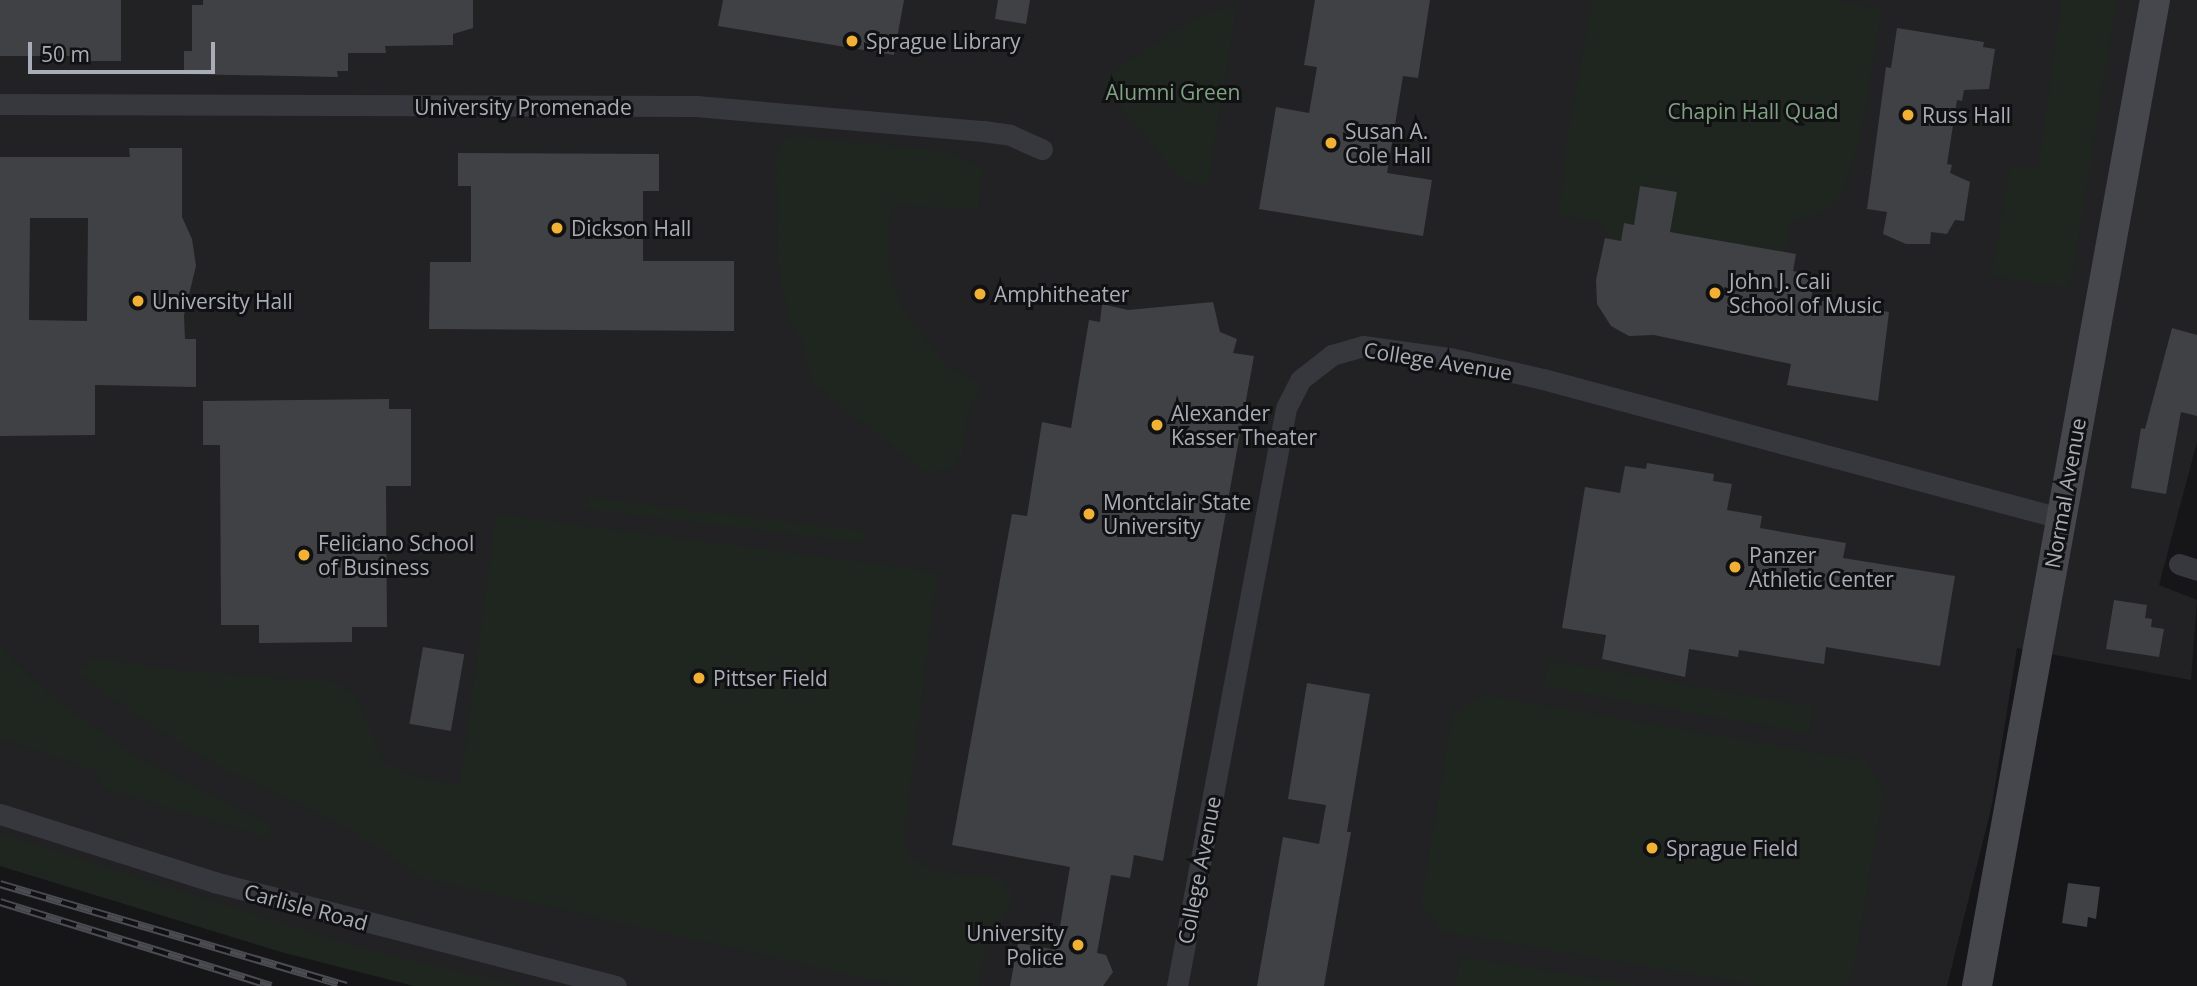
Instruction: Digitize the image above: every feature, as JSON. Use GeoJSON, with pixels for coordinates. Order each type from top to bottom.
{"type":"FeatureCollection","features":[{"type":"Feature","properties":{"kind":"street","name":"Normal Avenue"},"geometry":{"type":"LineString","coordinates":[[1977,986],[2155,0]]}},
{"type":"Feature","properties":{"kind":"street","name":"University Promenade"},"geometry":{"type":"LineString","coordinates":[[0,104],[696,106],[983,131],[1010,135],[1042,149]]}},
{"type":"Feature","properties":{"kind":"street","name":"College Avenue"},"geometry":{"type":"LineString","coordinates":[[1177,986],[1286,408],[1300,380],[1332,355],[1363,346],[1450,358],[1544,379],[2060,519]]}},
{"type":"Feature","properties":{"kind":"street","name":"Carlisle Road"},"geometry":{"type":"LineString","coordinates":[[0,814],[214,882],[616,986]]}},
{"type":"Feature","properties":{"kind":"shaded area","name":"Montclair State University"},"geometry":{"type":"Polygon","coordinates":[[[0,0],[2197,0],[2197,442],[2159,585],[2197,600],[2191,680],[2017,648],[1992,805],[1947,986],[476,986],[0,848],[0,0]]]}},
{"type":"Feature","properties":{"kind":"green space","name":"Chapin Hall Quad"},"geometry":{"type":"Polygon","coordinates":[[[1592,0],[1832,0],[1882,9],[1860,140],[1842,196],[1818,214],[1791,222],[1785,252],[1670,232],[1676,192],[1641,186],[1634,225],[1624,224],[1621,241],[1613,240],[1600,221],[1559,216],[1567,139],[1592,0]]]}},
{"type":"Feature","properties":{"kind":"green space"},"geometry":{"type":"Polygon","coordinates":[[[2062,0],[2117,0],[2070,288],[1991,276],[2010,165],[2038,169],[2062,0]]]}},
{"type":"Feature","properties":{"kind":"green space","name":"Alumni Green"},"geometry":{"type":"Polygon","coordinates":[[[1237,4],[1208,186],[1182,181],[1099,81],[1192,20],[1237,4]]]}},
{"type":"Feature","properties":{"kind":"green space"},"geometry":{"type":"Polygon","coordinates":[[[796,136],[949,152],[983,168],[978,209],[892,205],[887,239],[890,274],[905,314],[947,366],[982,384],[968,414],[962,456],[950,469],[926,472],[813,384],[802,343],[789,322],[778,263],[776,152],[783,139],[796,136]]]}},
{"type":"Feature","properties":{"kind":"green space"},"geometry":{"type":"Polygon","coordinates":[[[586,497],[865,531],[863,543],[585,509],[586,497]]]}},
{"type":"Feature","properties":{"kind":"green space"},"geometry":{"type":"Polygon","coordinates":[[[496,514],[938,572],[903,843],[910,856],[934,872],[997,877],[1011,891],[1011,908],[989,933],[978,986],[905,986],[423,878],[349,828],[224,769],[138,717],[78,672],[93,658],[166,669],[337,682],[355,696],[385,764],[413,776],[460,785],[496,514]]]}},
{"type":"Feature","properties":{"kind":"green space"},"geometry":{"type":"Polygon","coordinates":[[[0,647],[47,693],[130,753],[272,826],[268,838],[106,789],[92,770],[0,738],[0,647]]]}},
{"type":"Feature","properties":{"kind":"green space"},"geometry":{"type":"Polygon","coordinates":[[[1548,660],[1814,707],[1809,733],[1543,687],[1548,660]]]}},
{"type":"Feature","properties":{"kind":"green space","name":"Sprague Field"},"geometry":{"type":"Polygon","coordinates":[[[1485,695],[1865,761],[1884,791],[1852,978],[1840,986],[1763,986],[1443,932],[1421,904],[1452,714],[1485,695]]]}},
{"type":"Feature","properties":{"kind":"green space"},"geometry":{"type":"Polygon","coordinates":[[[0,833],[364,949],[522,986],[414,986],[281,952],[0,866],[0,833]]]}},
{"type":"Feature","properties":{"kind":"green space"},"geometry":{"type":"Polygon","coordinates":[[[1460,956],[1642,986],[1455,986],[1460,956]]]}},
{"type":"Feature","properties":{"kind":"building"},"geometry":{"type":"Polygon","coordinates":[[[0,0],[121,0],[121,61],[85,61],[85,56],[0,56],[0,0]]]}},
{"type":"Feature","properties":{"kind":"building"},"geometry":{"type":"Polygon","coordinates":[[[203,0],[473,0],[473,28],[453,34],[453,45],[385,46],[386,53],[348,53],[348,71],[337,71],[338,77],[184,74],[184,51],[192,51],[192,5],[203,5],[203,0]]]}},
{"type":"Feature","properties":{"kind":"building","name":"Sprague Library"},"geometry":{"type":"Polygon","coordinates":[[[723,0],[904,0],[894,55],[718,26],[723,0]]]}},
{"type":"Feature","properties":{"kind":"building","name":"Sprague Library"},"geometry":{"type":"Polygon","coordinates":[[[998,0],[1030,0],[1026,24],[995,19],[998,0]]]}},
{"type":"Feature","properties":{"kind":"building","name":"Susan A. Cole Hall"},"geometry":{"type":"Polygon","coordinates":[[[1315,0],[1430,0],[1418,78],[1403,76],[1387,173],[1432,180],[1423,236],[1259,209],[1276,107],[1309,113],[1317,67],[1304,65],[1315,0]]]}},
{"type":"Feature","properties":{"kind":"building","name":"Russ Hall"},"geometry":{"type":"Polygon","coordinates":[[[1897,28],[1984,42],[1983,47],[1995,49],[1989,89],[1964,90],[1962,101],[1957,100],[1947,164],[1952,165],[1950,173],[1970,182],[1964,221],[1955,220],[1947,234],[1931,232],[1930,244],[1906,244],[1883,234],[1887,212],[1867,209],[1886,67],[1891,68],[1897,28]]]}},
{"type":"Feature","properties":{"kind":"building","name":"University Hall"},"geometry":{"type":"Polygon","coordinates":[[[129,148],[182,148],[182,217],[192,239],[196,266],[184,315],[185,339],[196,339],[196,387],[95,385],[95,435],[0,436],[0,157],[130,157],[129,148]],[[30,218],[29,320],[87,321],[88,218],[30,218]]]}},
{"type":"Feature","properties":{"kind":"building","name":"Dickson Hall"},"geometry":{"type":"Polygon","coordinates":[[[458,153],[659,154],[659,191],[643,191],[643,261],[734,261],[734,331],[429,329],[430,262],[471,262],[471,186],[458,186],[458,153]]]}},
{"type":"Feature","properties":{"kind":"building"},"geometry":{"type":"Polygon","coordinates":[[[1640,186],[1677,192],[1670,232],[1796,254],[1793,271],[1815,275],[1811,299],[1889,312],[1878,401],[1787,385],[1791,364],[1654,335],[1629,336],[1611,326],[1597,304],[1596,280],[1605,238],[1621,241],[1624,223],[1634,225],[1640,186]]]}},
{"type":"Feature","properties":{"kind":"building"},"geometry":{"type":"Polygon","coordinates":[[[1213,302],[1220,332],[1237,339],[1233,353],[1254,356],[1163,861],[1134,855],[1130,878],[1111,875],[1097,953],[1106,955],[1113,972],[1103,986],[1010,986],[1018,943],[1056,950],[1070,867],[952,845],[1012,514],[1027,516],[1042,422],[1071,428],[1089,320],[1100,322],[1102,304],[1128,310],[1213,302]]]}},
{"type":"Feature","properties":{"kind":"building"},"geometry":{"type":"Polygon","coordinates":[[[2172,328],[2197,335],[2197,416],[2181,412],[2166,494],[2131,488],[2141,428],[2145,429],[2172,328]]]}},
{"type":"Feature","properties":{"kind":"building","name":"Feliciano School of Business"},"geometry":{"type":"Polygon","coordinates":[[[389,399],[389,409],[411,409],[411,486],[386,486],[387,627],[352,627],[352,642],[259,643],[259,625],[221,625],[220,445],[203,445],[203,401],[389,399]]]}},
{"type":"Feature","properties":{"kind":"building","name":"Panzer Athletic Center"},"geometry":{"type":"Polygon","coordinates":[[[1647,463],[1714,474],[1713,481],[1732,484],[1727,510],[1762,516],[1760,528],[1846,543],[1843,558],[1955,576],[1940,666],[1826,647],[1824,664],[1739,650],[1738,657],[1689,649],[1685,677],[1602,659],[1606,635],[1562,628],[1585,487],[1620,493],[1625,466],[1646,469],[1647,463]]]}},
{"type":"Feature","properties":{"kind":"building"},"geometry":{"type":"Polygon","coordinates":[[[2114,600],[2147,605],[2145,618],[2152,619],[2151,627],[2164,629],[2159,657],[2106,649],[2114,600]]]}},
{"type":"Feature","properties":{"kind":"building"},"geometry":{"type":"Polygon","coordinates":[[[423,647],[464,654],[451,731],[409,724],[423,647]]]}},
{"type":"Feature","properties":{"kind":"building"},"geometry":{"type":"Polygon","coordinates":[[[1307,683],[1370,694],[1347,832],[1351,832],[1324,986],[1257,986],[1283,837],[1319,844],[1326,805],[1288,799],[1307,683]]]}},
{"type":"Feature","properties":{"kind":"building"},"geometry":{"type":"Polygon","coordinates":[[[2068,883],[2100,887],[2096,919],[2088,917],[2087,927],[2062,923],[2068,883]]]}},
{"type":"Feature","properties":{"kind":"railway"},"geometry":{"type":"LineString","coordinates":[[0,884],[346,986]]}},
{"type":"Feature","properties":{"kind":"railway"},"geometry":{"type":"LineString","coordinates":[[0,902],[271,986]]}},
{"type":"Feature","properties":{"kind":"place","name":"Sprague Library"},"geometry":{"type":"Point","coordinates":[852,41]}},
{"type":"Feature","properties":{"kind":"place","name":"Russ Hall"},"geometry":{"type":"Point","coordinates":[1908,115]}},
{"type":"Feature","properties":{"kind":"place","name":"Susan A. Cole Hall"},"geometry":{"type":"Point","coordinates":[1331,143]}},
{"type":"Feature","properties":{"kind":"place","name":"Dickson Hall"},"geometry":{"type":"Point","coordinates":[557,228]}},
{"type":"Feature","properties":{"kind":"place","name":"John J. Cali School of Music"},"geometry":{"type":"Point","coordinates":[1715,293]}},
{"type":"Feature","properties":{"kind":"place","name":"Amphitheater"},"geometry":{"type":"Point","coordinates":[980,294]}},
{"type":"Feature","properties":{"kind":"place","name":"University Hall"},"geometry":{"type":"Point","coordinates":[138,301]}},
{"type":"Feature","properties":{"kind":"place","name":"Alexander Kasser Theater"},"geometry":{"type":"Point","coordinates":[1157,425]}},
{"type":"Feature","properties":{"kind":"place","name":"Montclair State University"},"geometry":{"type":"Point","coordinates":[1089,514]}},
{"type":"Feature","properties":{"kind":"place","name":"Feliciano School of Business"},"geometry":{"type":"Point","coordinates":[304,555]}},
{"type":"Feature","properties":{"kind":"place","name":"Panzer Athletic Center"},"geometry":{"type":"Point","coordinates":[1735,567]}},
{"type":"Feature","properties":{"kind":"place","name":"Pittser Field"},"geometry":{"type":"Point","coordinates":[699,678]}},
{"type":"Feature","properties":{"kind":"place","name":"Sprague Field"},"geometry":{"type":"Point","coordinates":[1652,848]}},
{"type":"Feature","properties":{"kind":"place","name":"University Police"},"geometry":{"type":"Point","coordinates":[1078,945]}}]}
